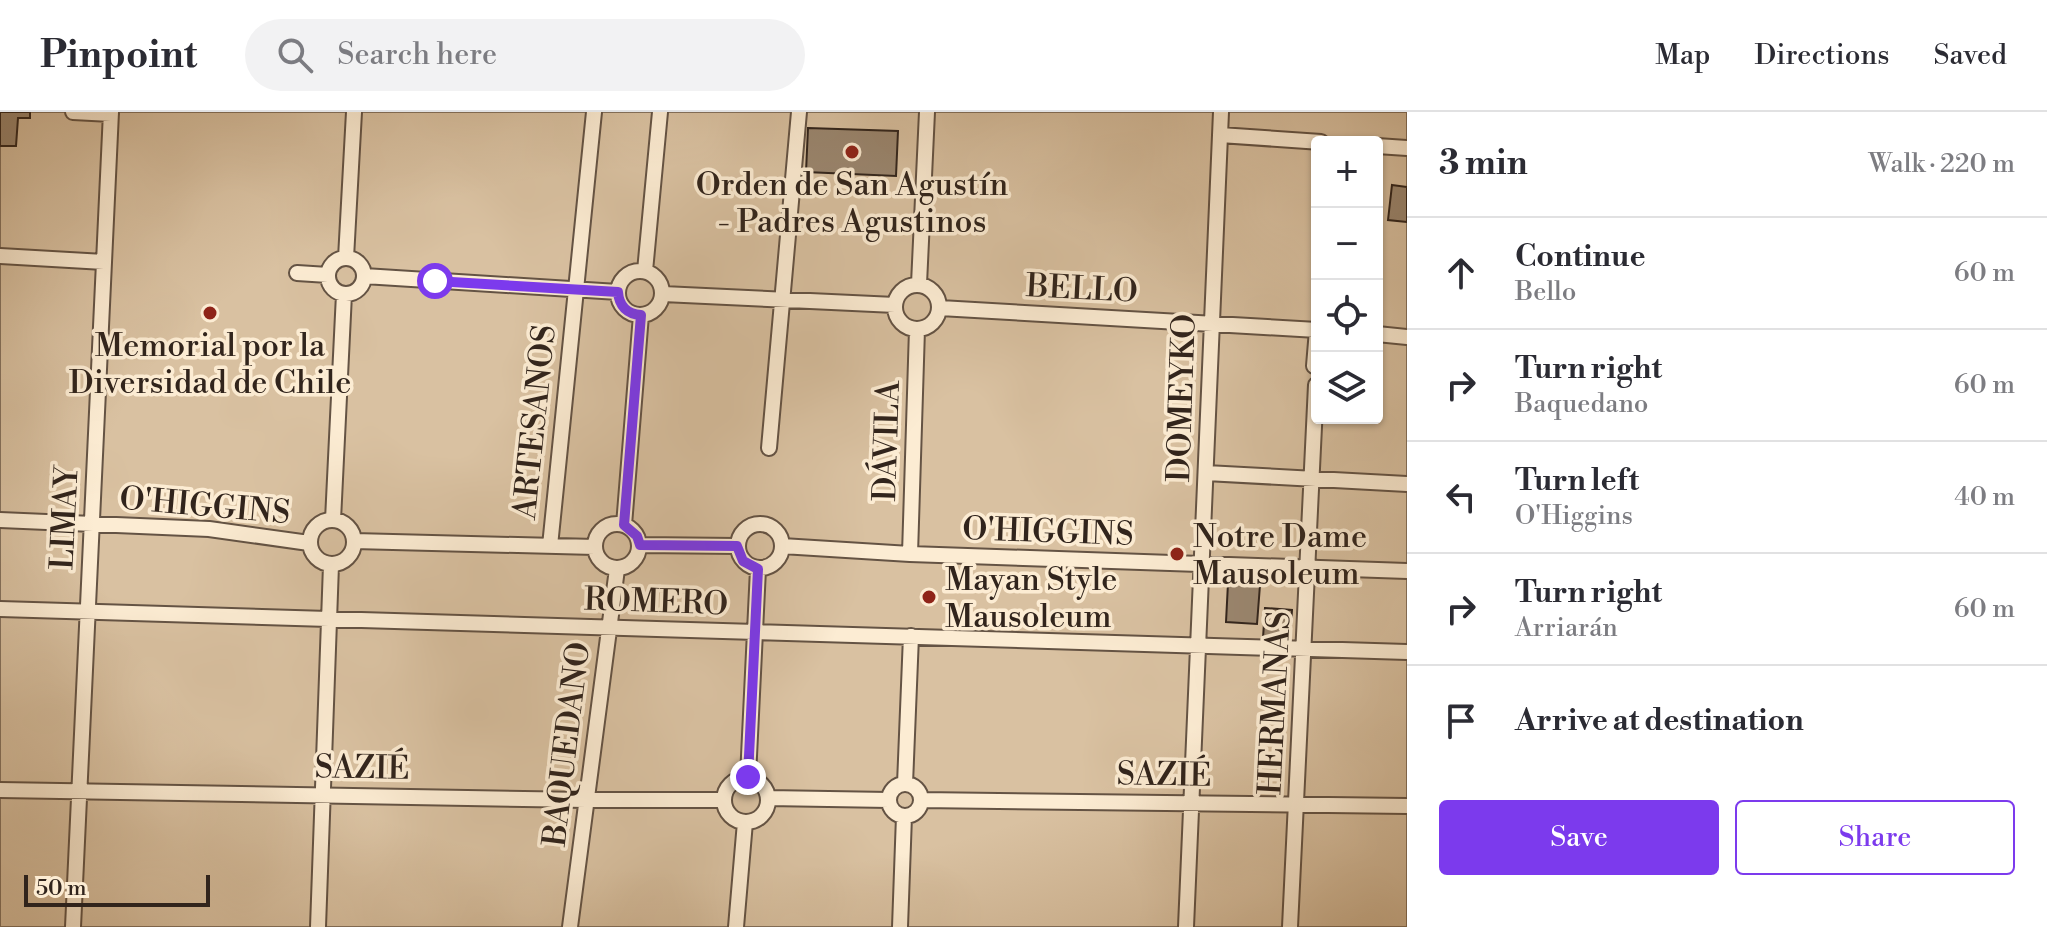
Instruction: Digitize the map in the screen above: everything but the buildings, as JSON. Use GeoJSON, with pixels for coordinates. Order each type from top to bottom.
{"type":"FeatureCollection","features":[{"type":"Feature","properties":{"kind":"lane"},"geometry":{"type":"LineString","coordinates":[[73,112],[111,113]]}},
{"type":"Feature","properties":{"kind":"lane"},"geometry":{"type":"LineString","coordinates":[[346,258],[354,112]]}},
{"type":"Feature","properties":{"kind":"lane","name":"ARTESANOS"},"geometry":{"type":"LineString","coordinates":[[550,546],[594,112]]}},
{"type":"Feature","properties":{"kind":"lane"},"geometry":{"type":"LineString","coordinates":[[645,271],[660,112]]}},
{"type":"Feature","properties":{"kind":"lane"},"geometry":{"type":"LineString","coordinates":[[769,448],[799,112]]}},
{"type":"Feature","properties":{"kind":"lane"},"geometry":{"type":"LineString","coordinates":[[919,284],[927,112]]}},
{"type":"Feature","properties":{"kind":"lane","name":"DOMEYKO"},"geometry":{"type":"LineString","coordinates":[[1186,927],[1221,112]]}},
{"type":"Feature","properties":{"kind":"lane","name":"LIMAY"},"geometry":{"type":"LineString","coordinates":[[73,927],[111,113]]}},
{"type":"Feature","properties":{"kind":"lane"},"geometry":{"type":"LineString","coordinates":[[1220,135],[1311,141]]}},
{"type":"Feature","properties":{"kind":"lane"},"geometry":{"type":"LineString","coordinates":[[1383,146],[1407,148]]}},
{"type":"Feature","properties":{"kind":"lane"},"geometry":{"type":"LineString","coordinates":[[0,256],[104,262]]}},
{"type":"Feature","properties":{"kind":"lane"},"geometry":{"type":"LineString","coordinates":[[346,258],[361,266],[364,276],[355,291],[344,294],[331,285],[328,275],[332,265],[346,258]]}},
{"type":"Feature","properties":{"kind":"lane"},"geometry":{"type":"LineString","coordinates":[[637,270],[645,271],[660,282],[663,294],[658,306],[641,315],[627,311],[621,305],[618,292],[624,277],[637,270]]}},
{"type":"Feature","properties":{"kind":"lane"},"geometry":{"type":"LineString","coordinates":[[297,273],[328,275]]}},
{"type":"Feature","properties":{"kind":"lane"},"geometry":{"type":"LineString","coordinates":[[364,276],[618,292]]}},
{"type":"Feature","properties":{"kind":"lane"},"geometry":{"type":"LineString","coordinates":[[919,284],[932,289],[940,308],[930,325],[917,329],[904,324],[895,305],[896,298],[905,287],[919,284]]}},
{"type":"Feature","properties":{"kind":"lane"},"geometry":{"type":"LineString","coordinates":[[333,520],[344,294]]}},
{"type":"Feature","properties":{"kind":"lane"},"geometry":{"type":"LineString","coordinates":[[663,294],[895,305]]}},
{"type":"Feature","properties":{"kind":"lane","name":"BELLO"},"geometry":{"type":"LineString","coordinates":[[940,308],[1311,330]]}},
{"type":"Feature","properties":{"kind":"lane"},"geometry":{"type":"LineString","coordinates":[[624,525],[641,315]]}},
{"type":"Feature","properties":{"kind":"lane","name":"DÁVILA"},"geometry":{"type":"LineString","coordinates":[[910,554],[917,329]]}},
{"type":"Feature","properties":{"kind":"lane"},"geometry":{"type":"LineString","coordinates":[[1383,335],[1407,337]]}},
{"type":"Feature","properties":{"kind":"lane","name":"HERMANAS"},"geometry":{"type":"LineString","coordinates":[[1290,927],[1314,424]]}},
{"type":"Feature","properties":{"kind":"lane"},"geometry":{"type":"LineString","coordinates":[[1206,473],[1407,484]]}},
{"type":"Feature","properties":{"kind":"lane","name":"O'HIGGINS"},"geometry":{"type":"LineString","coordinates":[[0,520],[209,529],[309,543]]}},
{"type":"Feature","properties":{"kind":"lane"},"geometry":{"type":"LineString","coordinates":[[326,520],[333,520],[350,529],[354,541],[350,555],[331,565],[313,556],[309,543],[313,529],[326,520]]}},
{"type":"Feature","properties":{"kind":"lane"},"geometry":{"type":"LineString","coordinates":[[615,524],[624,525],[637,536],[640,545],[634,562],[617,569],[601,562],[595,547],[600,532],[615,524]]}},
{"type":"Feature","properties":{"kind":"lane"},"geometry":{"type":"LineString","coordinates":[[759,524],[775,529],[782,546],[775,563],[758,569],[743,561],[737,546],[743,531],[759,524]]}},
{"type":"Feature","properties":{"kind":"lane"},"geometry":{"type":"LineString","coordinates":[[354,541],[595,547]]}},
{"type":"Feature","properties":{"kind":"lane"},"geometry":{"type":"LineString","coordinates":[[640,545],[737,546]]}},
{"type":"Feature","properties":{"kind":"lane","name":"O'HIGGINS"},"geometry":{"type":"LineString","coordinates":[[782,546],[910,554],[1407,571]]}},
{"type":"Feature","properties":{"kind":"lane"},"geometry":{"type":"LineString","coordinates":[[318,927],[331,565]]}},
{"type":"Feature","properties":{"kind":"lane","name":"BAQUEDANO"},"geometry":{"type":"LineString","coordinates":[[570,927],[617,569]]}},
{"type":"Feature","properties":{"kind":"lane"},"geometry":{"type":"LineString","coordinates":[[748,777],[758,569]]}},
{"type":"Feature","properties":{"kind":"lane","name":"ROMERO"},"geometry":{"type":"LineString","coordinates":[[0,609],[1407,652]]}},
{"type":"Feature","properties":{"kind":"lane"},"geometry":{"type":"LineString","coordinates":[[905,784],[911,636]]}},
{"type":"Feature","properties":{"kind":"lane"},"geometry":{"type":"LineString","coordinates":[[748,777],[762,784],[768,798],[765,812],[745,822],[728,813],[724,800],[728,786],[748,777]]}},
{"type":"Feature","properties":{"kind":"lane"},"geometry":{"type":"LineString","coordinates":[[905,784],[918,790],[921,800],[914,812],[904,816],[892,809],[889,800],[892,790],[905,784]]}},
{"type":"Feature","properties":{"kind":"lane","name":"SAZIÉ"},"geometry":{"type":"LineString","coordinates":[[0,790],[724,800]]}},
{"type":"Feature","properties":{"kind":"lane"},"geometry":{"type":"LineString","coordinates":[[768,798],[889,800]]}},
{"type":"Feature","properties":{"kind":"lane","name":"SAZIÉ"},"geometry":{"type":"LineString","coordinates":[[921,800],[1407,806]]}},
{"type":"Feature","properties":{"kind":"lane"},"geometry":{"type":"LineString","coordinates":[[900,927],[904,816]]}},
{"type":"Feature","properties":{"kind":"lane"},"geometry":{"type":"LineString","coordinates":[[736,927],[745,822]]}},
{"type":"Feature","properties":{"kind":"shaded area"},"geometry":{"type":"Polygon","coordinates":[[[0,112],[1407,112],[1407,927],[0,927],[0,112]]]}},
{"type":"Feature","properties":{"kind":"place","name":"Orden de San Agustín - Padres Agustinos"},"geometry":{"type":"Point","coordinates":[852,152]}},
{"type":"Feature","properties":{"kind":"place","name":"Memorial por la Diversidad de Chile"},"geometry":{"type":"Point","coordinates":[210,313]}},
{"type":"Feature","properties":{"kind":"place","name":"Notre Dame Mausoleum"},"geometry":{"type":"Point","coordinates":[1177,554]}},
{"type":"Feature","properties":{"kind":"place","name":"Mayan Style Mausoleum"},"geometry":{"type":"Point","coordinates":[929,597]}},
{"type":"Feature","properties":{"kind":"route"},"geometry":{"type":"LineString","coordinates":[[435,281],[618,292],[621,305],[627,311],[641,315],[624,525],[637,536],[640,545],[737,546],[743,561],[758,569],[748,777]]}}]}
